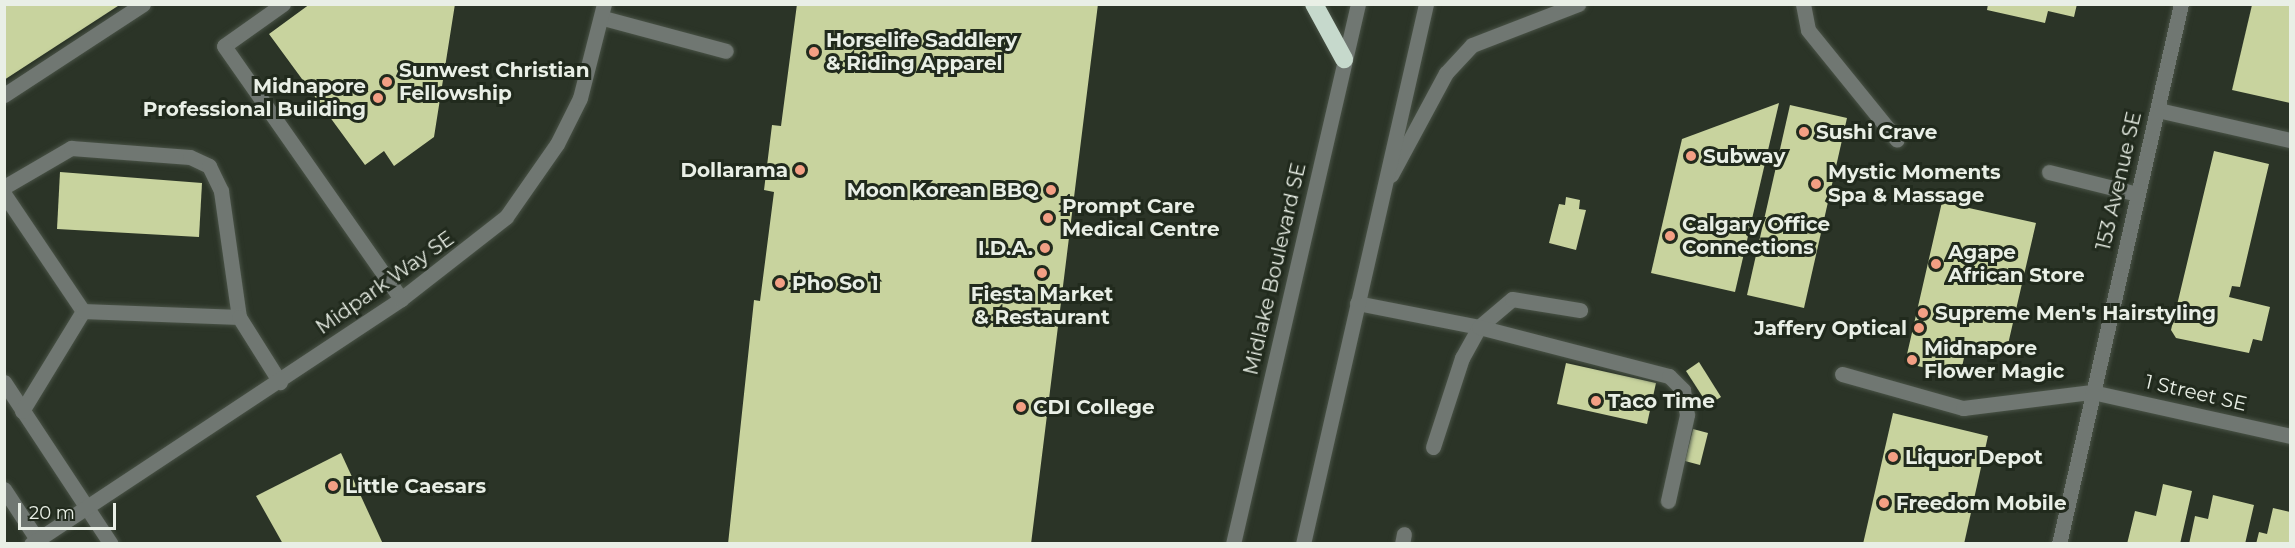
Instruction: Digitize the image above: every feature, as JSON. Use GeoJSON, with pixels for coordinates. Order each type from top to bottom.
{"type":"FeatureCollection","features":[{"type":"Feature","properties":{"kind":"highway"},"geometry":{"type":"LineString","coordinates":[[1314,4],[1344,59]]}},
{"type":"Feature","properties":{"kind":"street"},"geometry":{"type":"LineString","coordinates":[[4,95],[143,4]]}},
{"type":"Feature","properties":{"kind":"street"},"geometry":{"type":"LineString","coordinates":[[284,4],[224,46],[401,299]]}},
{"type":"Feature","properties":{"kind":"street","name":"Midlake Boulevard SE"},"geometry":{"type":"LineString","coordinates":[[1233,543],[1358,4]]}},
{"type":"Feature","properties":{"kind":"street"},"geometry":{"type":"LineString","coordinates":[[1303,543],[1381,193],[1426,4]]}},
{"type":"Feature","properties":{"kind":"street"},"geometry":{"type":"LineString","coordinates":[[1381,193],[1446,73],[1472,45],[1578,4]]}},
{"type":"Feature","properties":{"kind":"street"},"geometry":{"type":"LineString","coordinates":[[1803,4],[1808,30],[1897,140]]}},
{"type":"Feature","properties":{"kind":"street","name":"153 Avenue SE"},"geometry":{"type":"LineString","coordinates":[[2059,543],[2181,4]]}},
{"type":"Feature","properties":{"kind":"street"},"geometry":{"type":"LineString","coordinates":[[603,11],[726,51]]}},
{"type":"Feature","properties":{"kind":"street","name":"Midpark Way SE"},"geometry":{"type":"LineString","coordinates":[[36,542],[280,382],[401,299],[481,240],[523,193],[580,98],[603,11]]}},
{"type":"Feature","properties":{"kind":"street"},"geometry":{"type":"LineString","coordinates":[[2158,110],[2290,140]]}},
{"type":"Feature","properties":{"kind":"street"},"geometry":{"type":"LineString","coordinates":[[4,187],[71,148],[190,157],[209,166],[221,191],[239,317],[280,382]]}},
{"type":"Feature","properties":{"kind":"street"},"geometry":{"type":"LineString","coordinates":[[2049,172],[2137,194]]}},
{"type":"Feature","properties":{"kind":"street"},"geometry":{"type":"LineString","coordinates":[[4,194],[83,311]]}},
{"type":"Feature","properties":{"kind":"street"},"geometry":{"type":"LineString","coordinates":[[1433,447],[1462,358],[1479,327],[1512,298],[1580,310]]}},
{"type":"Feature","properties":{"kind":"street"},"geometry":{"type":"LineString","coordinates":[[1357,303],[1479,327],[1669,376],[1683,390],[1687,415],[1668,501]]}},
{"type":"Feature","properties":{"kind":"street"},"geometry":{"type":"LineString","coordinates":[[83,311],[239,317]]}},
{"type":"Feature","properties":{"kind":"street"},"geometry":{"type":"LineString","coordinates":[[22,411],[83,311]]}},
{"type":"Feature","properties":{"kind":"street","name":"1 Street SE"},"geometry":{"type":"LineString","coordinates":[[1842,374],[1963,408],[2092,392],[2290,436]]}},
{"type":"Feature","properties":{"kind":"street"},"geometry":{"type":"LineString","coordinates":[[4,382],[111,543]]}},
{"type":"Feature","properties":{"kind":"street"},"geometry":{"type":"LineString","coordinates":[[4,489],[36,542]]}},
{"type":"Feature","properties":{"kind":"building"},"geometry":{"type":"Polygon","coordinates":[[[4,4],[121,4],[4,80],[4,4]]]}},
{"type":"Feature","properties":{"kind":"building","name":"Midnapore Professional Building"},"geometry":{"type":"Polygon","coordinates":[[[310,4],[455,4],[434,137],[394,166],[384,151],[365,165],[269,34],[310,4]]]}},
{"type":"Feature","properties":{"kind":"building"},"geometry":{"type":"Polygon","coordinates":[[[797,4],[1098,4],[1031,544],[728,544],[754,300],[760,301],[774,192],[764,190],[772,125],[781,126],[797,4]]]}},
{"type":"Feature","properties":{"kind":"building"},"geometry":{"type":"Polygon","coordinates":[[[1988,4],[2077,4],[2074,17],[2048,11],[2045,23],[1987,10],[1988,4]]]}},
{"type":"Feature","properties":{"kind":"building"},"geometry":{"type":"Polygon","coordinates":[[[2252,5],[2290,5],[2290,103],[2232,90],[2252,5]]]}},
{"type":"Feature","properties":{"kind":"building"},"geometry":{"type":"Polygon","coordinates":[[[1779,103],[1735,292],[1651,273],[1682,139],[1779,103]]]}},
{"type":"Feature","properties":{"kind":"building"},"geometry":{"type":"Polygon","coordinates":[[[1790,105],[1847,118],[1804,308],[1747,295],[1790,105]]]}},
{"type":"Feature","properties":{"kind":"building"},"geometry":{"type":"Polygon","coordinates":[[[2214,151],[2269,164],[2240,287],[2232,286],[2229,297],[2270,307],[2262,341],[2253,339],[2249,353],[2176,338],[2171,330],[2214,151]]]}},
{"type":"Feature","properties":{"kind":"building"},"geometry":{"type":"Polygon","coordinates":[[[60,172],[202,183],[199,237],[57,229],[60,172]]]}},
{"type":"Feature","properties":{"kind":"building"},"geometry":{"type":"Polygon","coordinates":[[[1566,197],[1580,200],[1579,209],[1586,210],[1576,250],[1549,243],[1559,204],[1565,205],[1566,197]]]}},
{"type":"Feature","properties":{"kind":"building"},"geometry":{"type":"Polygon","coordinates":[[[1942,202],[2036,223],[2006,353],[1967,344],[1960,376],[1905,363],[1942,202]]]}},
{"type":"Feature","properties":{"kind":"building"},"geometry":{"type":"Polygon","coordinates":[[[1699,362],[1721,397],[1708,405],[1686,371],[1699,362]]]}},
{"type":"Feature","properties":{"kind":"building"},"geometry":{"type":"Polygon","coordinates":[[[1566,363],[1656,383],[1647,424],[1557,404],[1566,363]]]}},
{"type":"Feature","properties":{"kind":"building"},"geometry":{"type":"Polygon","coordinates":[[[1893,413],[1988,436],[1964,544],[1863,544],[1893,413]]]}},
{"type":"Feature","properties":{"kind":"building"},"geometry":{"type":"Polygon","coordinates":[[[1693,429],[1708,433],[1700,465],[1685,461],[1693,429]]]}},
{"type":"Feature","properties":{"kind":"building"},"geometry":{"type":"Polygon","coordinates":[[[341,453],[383,544],[283,544],[256,496],[341,453]]]}},
{"type":"Feature","properties":{"kind":"building"},"geometry":{"type":"Polygon","coordinates":[[[2163,484],[2192,491],[2180,544],[2127,544],[2135,511],[2156,516],[2163,484]]]}},
{"type":"Feature","properties":{"kind":"building"},"geometry":{"type":"Polygon","coordinates":[[[2213,495],[2254,505],[2245,544],[2189,544],[2195,516],[2208,519],[2213,495]]]}},
{"type":"Feature","properties":{"kind":"building"},"geometry":{"type":"Polygon","coordinates":[[[2273,508],[2290,512],[2290,544],[2256,544],[2259,532],[2267,534],[2273,508]]]}},
{"type":"Feature","properties":{"kind":"place","name":"Horselife Saddlery & Riding Apparel"},"geometry":{"type":"Point","coordinates":[814,52]}},
{"type":"Feature","properties":{"kind":"place","name":"Sunwest Christian Fellowship"},"geometry":{"type":"Point","coordinates":[387,82]}},
{"type":"Feature","properties":{"kind":"place","name":"Midnapore Professional Building"},"geometry":{"type":"Point","coordinates":[378,98]}},
{"type":"Feature","properties":{"kind":"place","name":"Sushi Crave"},"geometry":{"type":"Point","coordinates":[1804,132]}},
{"type":"Feature","properties":{"kind":"place","name":"Subway"},"geometry":{"type":"Point","coordinates":[1691,156]}},
{"type":"Feature","properties":{"kind":"place","name":"Dollarama"},"geometry":{"type":"Point","coordinates":[800,170]}},
{"type":"Feature","properties":{"kind":"place","name":"Mystic Moments Spa & Massage"},"geometry":{"type":"Point","coordinates":[1816,184]}},
{"type":"Feature","properties":{"kind":"place","name":"Moon Korean BBQ"},"geometry":{"type":"Point","coordinates":[1051,190]}},
{"type":"Feature","properties":{"kind":"place","name":"Prompt Care Medical Centre"},"geometry":{"type":"Point","coordinates":[1048,218]}},
{"type":"Feature","properties":{"kind":"place","name":"Calgary Office Connections"},"geometry":{"type":"Point","coordinates":[1670,236]}},
{"type":"Feature","properties":{"kind":"place","name":"I.D.A."},"geometry":{"type":"Point","coordinates":[1045,248]}},
{"type":"Feature","properties":{"kind":"place","name":"Agape African Store"},"geometry":{"type":"Point","coordinates":[1936,264]}},
{"type":"Feature","properties":{"kind":"place","name":"Fiesta Market & Restaurant"},"geometry":{"type":"Point","coordinates":[1042,273]}},
{"type":"Feature","properties":{"kind":"place","name":"Pho So 1"},"geometry":{"type":"Point","coordinates":[780,283]}},
{"type":"Feature","properties":{"kind":"place","name":"Supreme Men's Hairstyling"},"geometry":{"type":"Point","coordinates":[1923,313]}},
{"type":"Feature","properties":{"kind":"place","name":"Jaffery Optical"},"geometry":{"type":"Point","coordinates":[1919,328]}},
{"type":"Feature","properties":{"kind":"place","name":"Midnapore Flower Magic"},"geometry":{"type":"Point","coordinates":[1912,360]}},
{"type":"Feature","properties":{"kind":"place","name":"Taco Time"},"geometry":{"type":"Point","coordinates":[1596,401]}},
{"type":"Feature","properties":{"kind":"place","name":"CDI College"},"geometry":{"type":"Point","coordinates":[1021,407]}},
{"type":"Feature","properties":{"kind":"place","name":"Liquor Depot"},"geometry":{"type":"Point","coordinates":[1893,457]}},
{"type":"Feature","properties":{"kind":"place","name":"Little Caesars"},"geometry":{"type":"Point","coordinates":[333,486]}},
{"type":"Feature","properties":{"kind":"place","name":"Freedom Mobile"},"geometry":{"type":"Point","coordinates":[1884,503]}}]}
